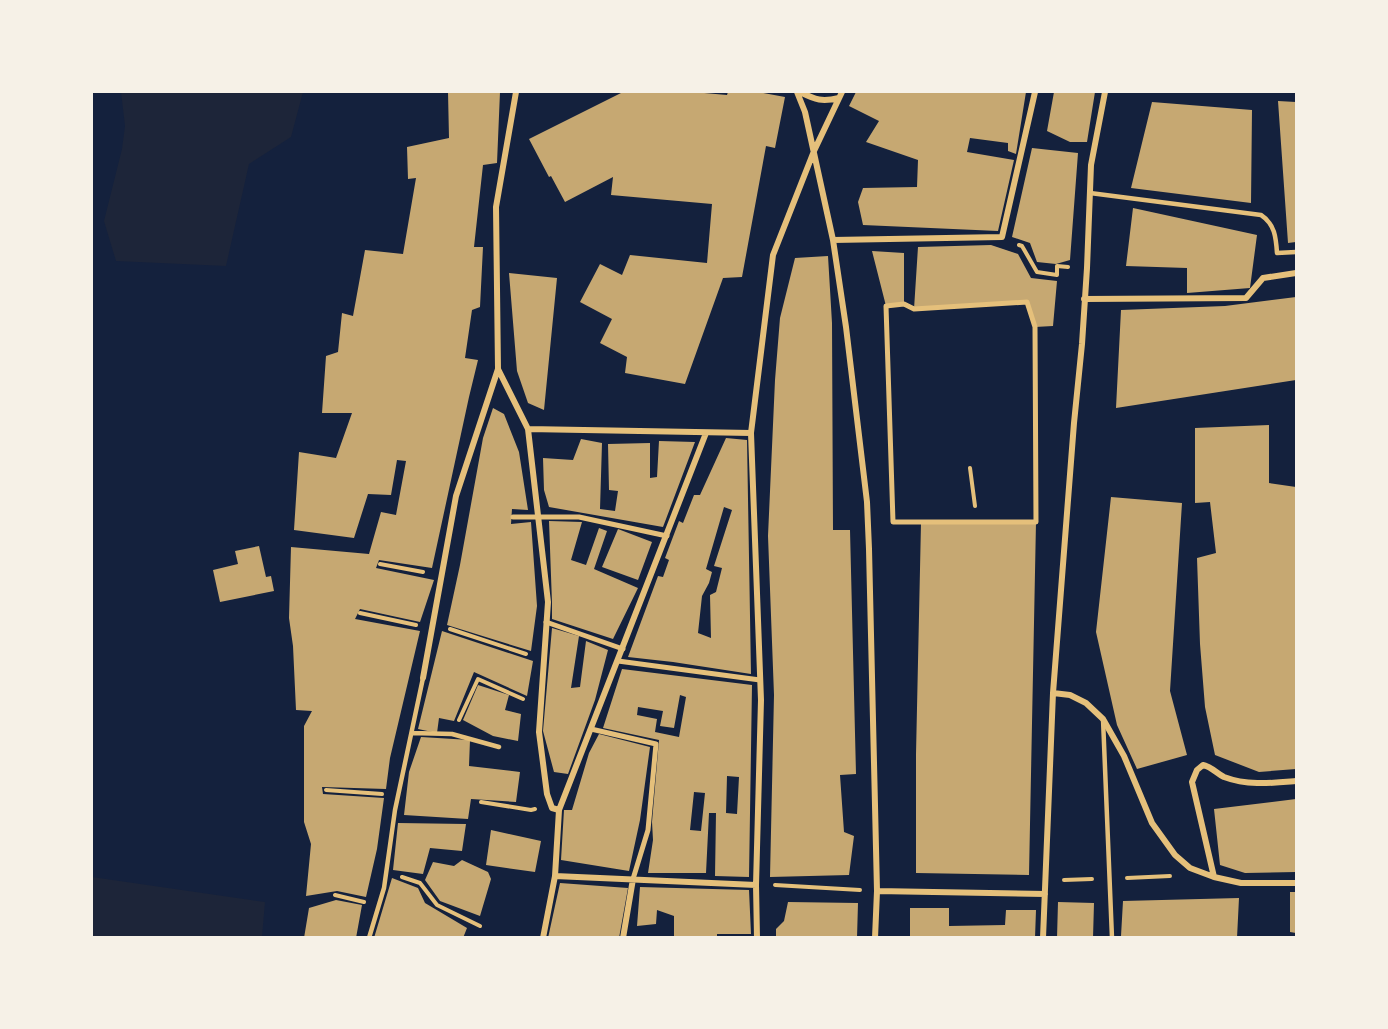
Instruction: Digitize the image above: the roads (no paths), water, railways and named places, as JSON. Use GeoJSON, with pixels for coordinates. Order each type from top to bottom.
{"type":"FeatureCollection","features":[{"type":"Feature","properties":{"kind":"street"},"geometry":{"type":"LineString","coordinates":[[423,678],[456,496],[498,369],[496,207],[516,92]]}},
{"type":"Feature","properties":{"kind":"street"},"geometry":{"type":"LineString","coordinates":[[799,92],[816,100],[828,100],[841,95]]}},
{"type":"Feature","properties":{"kind":"street"},"geometry":{"type":"LineString","coordinates":[[799,92],[833,240],[846,327],[868,526],[875,938]]}},
{"type":"Feature","properties":{"kind":"street"},"geometry":{"type":"LineString","coordinates":[[833,240],[1002,237],[1035,92]]}},
{"type":"Feature","properties":{"kind":"street"},"geometry":{"type":"LineString","coordinates":[[1043,938],[1053,693],[1082,344],[1091,165],[1105,92]]}},
{"type":"Feature","properties":{"kind":"street"},"geometry":{"type":"LineString","coordinates":[[758,938],[756,885],[761,700],[752,433],[773,255],[814,152],[841,95]]}},
{"type":"Feature","properties":{"kind":"street"},"geometry":{"type":"LineString","coordinates":[[1084,299],[1246,298],[1263,278],[1296,273]]}},
{"type":"Feature","properties":{"kind":"street"},"geometry":{"type":"LineString","coordinates":[[1027,302],[1035,327],[1036,522],[977,522],[893,522],[886,306],[904,304],[914,309],[1027,302]]}},
{"type":"Feature","properties":{"kind":"street"},"geometry":{"type":"LineString","coordinates":[[498,369],[528,429],[548,602],[539,732],[547,794],[552,808],[559,810]]}},
{"type":"Feature","properties":{"kind":"street"},"geometry":{"type":"LineString","coordinates":[[528,429],[752,433]]}},
{"type":"Feature","properties":{"kind":"street"},"geometry":{"type":"LineString","coordinates":[[543,938],[555,876],[559,810],[706,433]]}},
{"type":"Feature","properties":{"kind":"street"},"geometry":{"type":"LineString","coordinates":[[513,517],[579,517],[667,536]]}},
{"type":"Feature","properties":{"kind":"street"},"geometry":{"type":"LineString","coordinates":[[546,622],[623,649]]}},
{"type":"Feature","properties":{"kind":"street"},"geometry":{"type":"LineString","coordinates":[[618,661],[760,680]]}},
{"type":"Feature","properties":{"kind":"street"},"geometry":{"type":"LineString","coordinates":[[1053,693],[1070,695],[1086,703],[1103,719],[1124,756],[1152,824],[1175,855],[1190,868],[1214,877],[1241,883],[1296,883]]}},
{"type":"Feature","properties":{"kind":"street"},"geometry":{"type":"LineString","coordinates":[[591,729],[656,744],[648,830],[633,879],[622,938]]}},
{"type":"Feature","properties":{"kind":"street"},"geometry":{"type":"LineString","coordinates":[[1214,877],[1192,782],[1197,770],[1203,765],[1209,766],[1223,776],[1261,784],[1296,781]]}},
{"type":"Feature","properties":{"kind":"street"},"geometry":{"type":"LineString","coordinates":[[555,876],[756,885]]}},
{"type":"Feature","properties":{"kind":"street"},"geometry":{"type":"LineString","coordinates":[[876,891],[1045,894]]}},
{"type":"Feature","properties":{"kind":"lane"},"geometry":{"type":"LineString","coordinates":[[1090,193],[1261,215],[1272,225],[1277,253],[1296,252]]}},
{"type":"Feature","properties":{"kind":"lane"},"geometry":{"type":"LineString","coordinates":[[369,938],[384,888],[398,795],[423,678]]}},
{"type":"Feature","properties":{"kind":"lane"},"geometry":{"type":"LineString","coordinates":[[1103,719],[1112,938]]}},
{"type":"Feature","properties":{"kind":"lane"},"geometry":{"type":"LineString","coordinates":[[412,733],[452,734],[499,747]]}}]}
